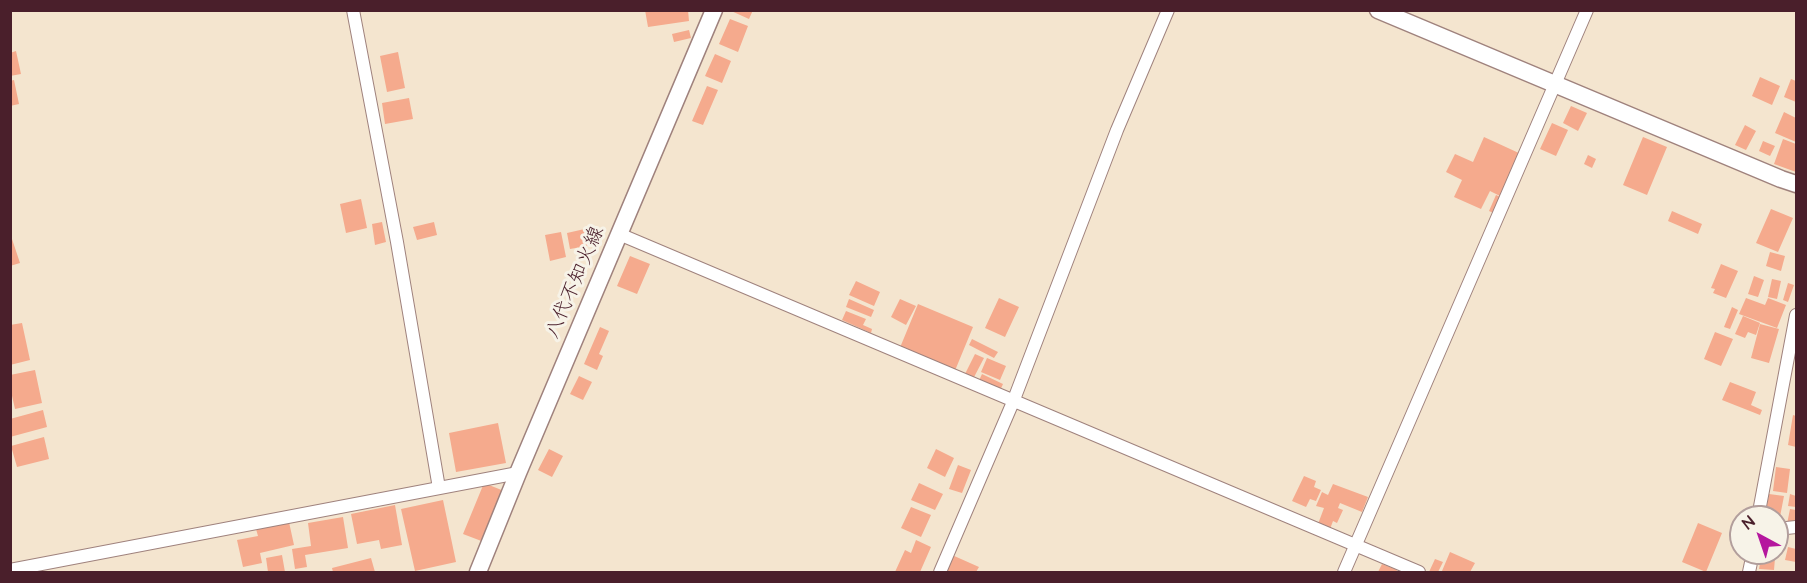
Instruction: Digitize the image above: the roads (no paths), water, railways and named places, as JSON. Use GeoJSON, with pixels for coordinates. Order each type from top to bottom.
{"type":"FeatureCollection","features":[{"type":"Feature","properties":{"kind":"main road","name":"八代不知火線"},"geometry":{"type":"LineString","coordinates":[[477,573],[714,10]]}},
{"type":"Feature","properties":{"kind":"main road"},"geometry":{"type":"LineString","coordinates":[[1378,10],[1555,86],[1797,184]]}},
{"type":"Feature","properties":{"kind":"street"},"geometry":{"type":"LineString","coordinates":[[353,10],[397,242],[439,488]]}},
{"type":"Feature","properties":{"kind":"street"},"geometry":{"type":"LineString","coordinates":[[940,573],[1013,402],[1117,130],[1168,10]]}},
{"type":"Feature","properties":{"kind":"street"},"geometry":{"type":"LineString","coordinates":[[1344,573],[1587,10]]}},
{"type":"Feature","properties":{"kind":"street"},"geometry":{"type":"LineString","coordinates":[[619,234],[1419,573]]}},
{"type":"Feature","properties":{"kind":"street"},"geometry":{"type":"LineString","coordinates":[[1760,505],[1797,315]]}},
{"type":"Feature","properties":{"kind":"street"},"geometry":{"type":"LineString","coordinates":[[10,570],[518,473]]}}]}
